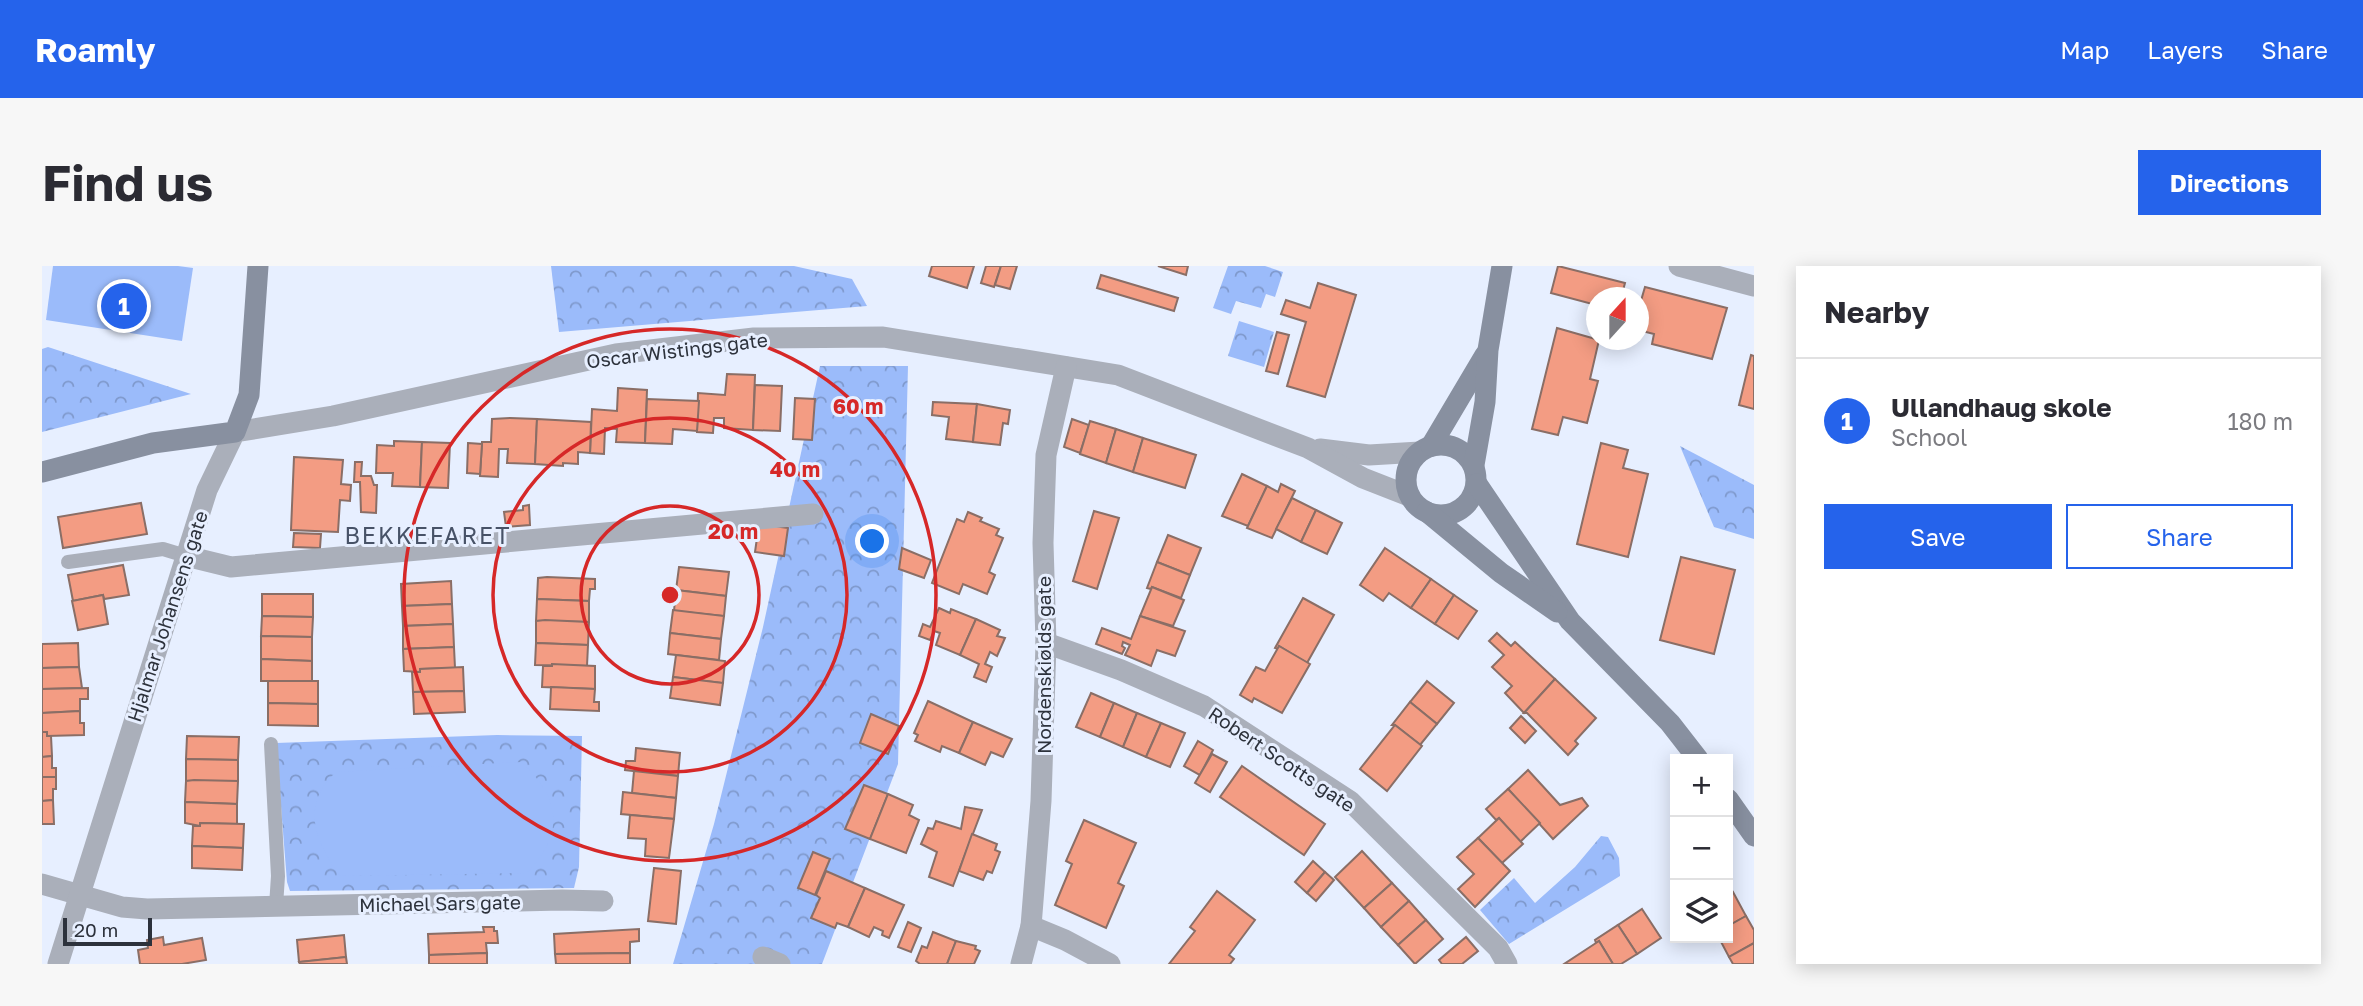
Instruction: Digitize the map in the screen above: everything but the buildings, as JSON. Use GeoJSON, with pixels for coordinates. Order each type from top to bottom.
{"type":"FeatureCollection","features":[{"type":"Feature","properties":{"kind":"street","name":"Hjalmar Johansens gate"},"geometry":{"type":"LineString","coordinates":[[58,964],[207,490],[249,396],[258,266]]}},
{"type":"Feature","properties":{"kind":"street"},"geometry":{"type":"LineString","coordinates":[[1427,512],[1449,514],[1468,504],[1475,474],[1485,402],[1488,350],[1502,266]]}},
{"type":"Feature","properties":{"kind":"street"},"geometry":{"type":"LineString","coordinates":[[1679,266],[1754,286]]}},
{"type":"Feature","properties":{"kind":"street","name":"Oscar Wistings gate"},"geometry":{"type":"LineString","coordinates":[[42,472],[153,443],[333,416],[616,355],[754,338],[883,337],[1118,375],[1308,447],[1363,478],[1409,495]]}},
{"type":"Feature","properties":{"kind":"street"},"geometry":{"type":"LineString","coordinates":[[1488,350],[1425,449],[1411,461],[1406,484],[1409,495],[1417,505],[1501,573],[1570,621],[1670,723],[1694,754]]}},
{"type":"Feature","properties":{"kind":"street","name":"Nordenskiølds gate"},"geometry":{"type":"LineString","coordinates":[[1021,964],[1031,926],[1038,863],[1046,643],[1043,543],[1046,455],[1066,367]]}},
{"type":"Feature","properties":{"kind":"street"},"geometry":{"type":"LineString","coordinates":[[1425,449],[1441,444],[1460,449],[1570,621]]}},
{"type":"Feature","properties":{"kind":"street","name":"Oscar Wistings gate"},"geometry":{"type":"LineString","coordinates":[[1308,447],[1369,455],[1425,449]]}},
{"type":"Feature","properties":{"kind":"street"},"geometry":{"type":"LineString","coordinates":[[186,556],[231,567],[813,514]]}},
{"type":"Feature","properties":{"kind":"street","name":"Robert Scotts gate"},"geometry":{"type":"LineString","coordinates":[[1046,643],[1121,670],[1204,706],[1350,801],[1498,948],[1507,964]]}},
{"type":"Feature","properties":{"kind":"street"},"geometry":{"type":"LineString","coordinates":[[1733,806],[1754,836]]}},
{"type":"Feature","properties":{"kind":"street","name":"Michael Sars gate"},"geometry":{"type":"LineString","coordinates":[[42,884],[122,907],[603,901]]}},
{"type":"Feature","properties":{"kind":"street"},"geometry":{"type":"LineString","coordinates":[[1031,926],[1065,940],[1110,964]]}},
{"type":"Feature","properties":{"kind":"lane"},"geometry":{"type":"LineString","coordinates":[[68,562],[163,550],[186,556]]}},
{"type":"Feature","properties":{"kind":"lane"},"geometry":{"type":"LineString","coordinates":[[271,744],[278,876],[276,906]]}},
{"type":"Feature","properties":{"kind":"green space"},"geometry":{"type":"Polygon","coordinates":[[[53,266],[193,268],[182,341],[46,320],[53,266]]]}},
{"type":"Feature","properties":{"kind":"green space"},"geometry":{"type":"Polygon","coordinates":[[[551,266],[794,266],[852,279],[867,306],[559,332],[551,266]]]}},
{"type":"Feature","properties":{"kind":"green space"},"geometry":{"type":"Polygon","coordinates":[[[1228,266],[1265,266],[1283,272],[1275,297],[1266,294],[1261,308],[1236,301],[1231,314],[1213,308],[1228,266]]]}},
{"type":"Feature","properties":{"kind":"green space"},"geometry":{"type":"Polygon","coordinates":[[[1239,321],[1274,332],[1264,367],[1228,356],[1239,321]]]}},
{"type":"Feature","properties":{"kind":"green space"},"geometry":{"type":"Polygon","coordinates":[[[48,347],[191,394],[42,432],[42,349],[48,347]]]}},
{"type":"Feature","properties":{"kind":"green space"},"geometry":{"type":"Polygon","coordinates":[[[820,366],[908,366],[898,764],[822,964],[673,964],[714,824],[763,627],[820,366]]]}},
{"type":"Feature","properties":{"kind":"green space"},"geometry":{"type":"Polygon","coordinates":[[[1680,446],[1754,485],[1754,539],[1714,527],[1680,446]]]}},
{"type":"Feature","properties":{"kind":"green space"},"geometry":{"type":"Polygon","coordinates":[[[497,735],[582,736],[579,867],[574,888],[290,891],[287,882],[276,743],[497,735]]]}},
{"type":"Feature","properties":{"kind":"green space"},"geometry":{"type":"Polygon","coordinates":[[[521,762],[544,789],[553,816],[548,844],[527,873],[340,876],[318,836],[315,810],[318,797],[336,772],[521,762]]]}},
{"type":"Feature","properties":{"kind":"green space"},"geometry":{"type":"Polygon","coordinates":[[[1601,836],[1608,837],[1619,858],[1620,876],[1509,944],[1480,910],[1514,878],[1535,903],[1575,867],[1601,836]]]}},
{"type":"Feature","properties":{"kind":"place","name":"Ullandhaug skole"},"geometry":{"type":"Point","coordinates":[124,306]}},
{"type":"Feature","properties":{"kind":"district","name":"BEKKEFARET"},"geometry":{"type":"Point","coordinates":[428,535]}}]}
